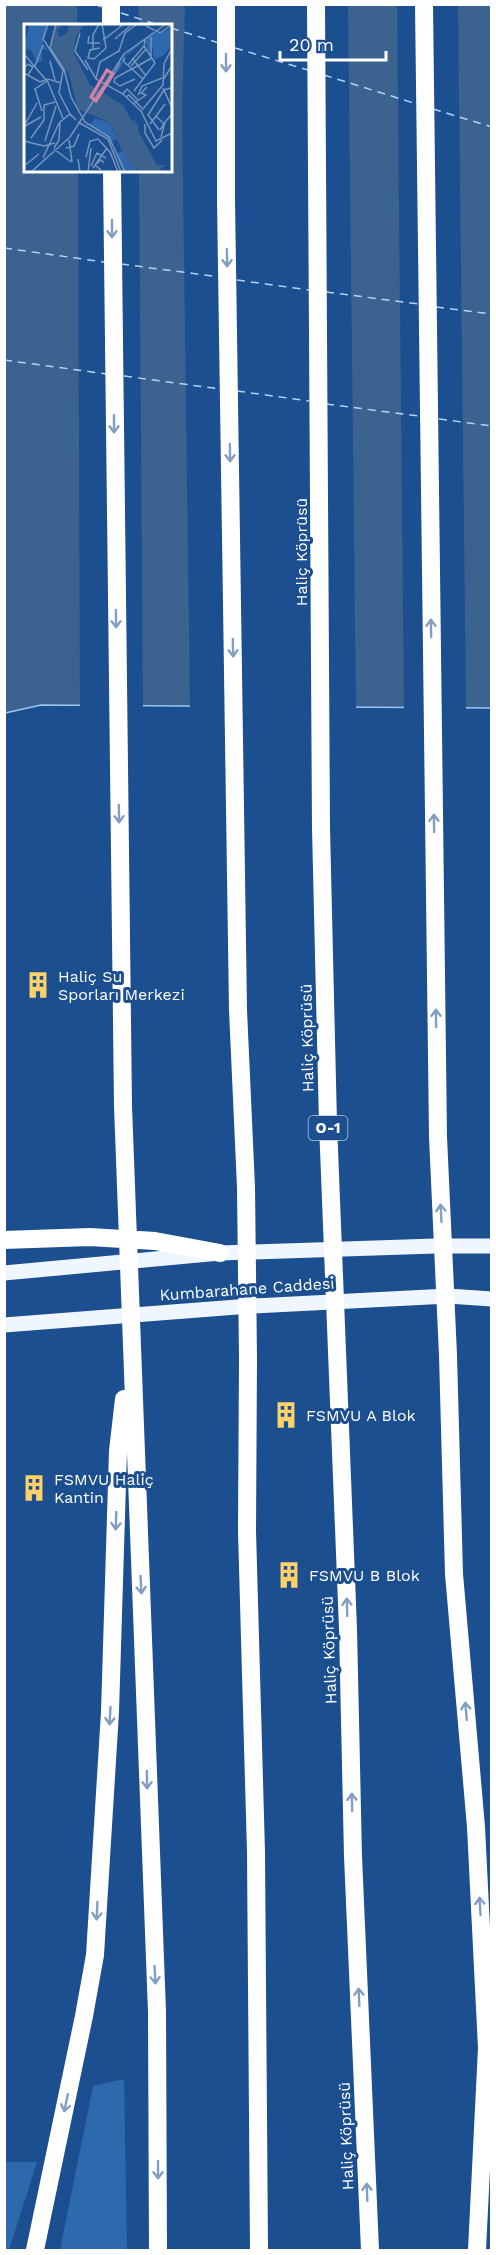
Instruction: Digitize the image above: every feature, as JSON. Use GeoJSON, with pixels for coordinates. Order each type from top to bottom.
{"type":"FeatureCollection","features":[{"type":"Feature","properties":{"kind":"highway"},"geometry":{"type":"LineString","coordinates":[[111,4],[111,24]]}},
{"type":"Feature","properties":{"kind":"highway"},"geometry":{"type":"LineString","coordinates":[[226,4],[226,199],[237,962],[246,1187],[247,1531],[256,1852],[259,2250]]}},
{"type":"Feature","properties":{"kind":"highway","name":"Haliç Köprüsü"},"geometry":{"type":"LineString","coordinates":[[316,4],[321,828],[327,1088],[348,1629],[353,1856],[370,2250]]}},
{"type":"Feature","properties":{"kind":"highway"},"geometry":{"type":"LineString","coordinates":[[424,4],[438,1137],[448,1355],[454,1574],[476,1827],[487,2048],[477,2250]]}},
{"type":"Feature","properties":{"kind":"highway"},"geometry":{"type":"LineString","coordinates":[[112,172],[123,1083],[131,1359],[157,2012],[158,2250]]}},
{"type":"Feature","properties":{"kind":"highway"},"geometry":{"type":"LineString","coordinates":[[4,1240],[101,1238],[155,1241],[220,1253]]}},
{"type":"Feature","properties":{"kind":"highway"},"geometry":{"type":"LineString","coordinates":[[35,2250],[84,2016],[94,1955],[110,1712],[118,1451],[131,1359]]}},
{"type":"Feature","properties":{"kind":"highway"},"geometry":{"type":"LineString","coordinates":[[487,2048],[492,2074]]}},
{"type":"Feature","properties":{"kind":"main road","name":"Kumbarahane Caddesi"},"geometry":{"type":"LineString","coordinates":[[4,1273],[220,1253],[492,1246]]}},
{"type":"Feature","properties":{"kind":"main road","name":"Kumbarahane Caddesi"},"geometry":{"type":"LineString","coordinates":[[4,1325],[237,1307],[447,1296],[492,1299]]}},
{"type":"Feature","properties":{"kind":"shaded area"},"geometry":{"type":"Polygon","coordinates":[[[4,5],[491,5],[491,708],[41,705],[5,713],[4,5]]]}},
{"type":"Feature","properties":{"kind":"shaded area"},"geometry":{"type":"Polygon","coordinates":[[[124,2079],[127,2250],[60,2250],[93,2086],[124,2079]]]}},
{"type":"Feature","properties":{"kind":"shaded area"},"geometry":{"type":"Polygon","coordinates":[[[5,2162],[37,2162],[9,2250],[4,2250],[5,2162]]]}},
{"type":"Feature","properties":{"kind":"pier"},"geometry":{"type":"Polygon","coordinates":[[[77,5],[138,5],[139,24],[77,24],[77,5]]]}},
{"type":"Feature","properties":{"kind":"pier"},"geometry":{"type":"Polygon","coordinates":[[[185,5],[348,5],[356,709],[190,708],[182,110],[185,5]]]}},
{"type":"Feature","properties":{"kind":"pier"},"geometry":{"type":"Polygon","coordinates":[[[397,5],[458,5],[466,710],[404,709],[397,5]]]}},
{"type":"Feature","properties":{"kind":"pier"},"geometry":{"type":"Polygon","coordinates":[[[78,172],[139,172],[143,708],[80,708],[78,172]]]}},
{"type":"Feature","properties":{"kind":"ferry route"},"geometry":{"type":"LineString","coordinates":[[94,4],[102,7]]}},
{"type":"Feature","properties":{"kind":"ferry route"},"geometry":{"type":"LineString","coordinates":[[121,13],[156,24]]}},
{"type":"Feature","properties":{"kind":"ferry route"},"geometry":{"type":"LineString","coordinates":[[172,28],[219,43]]}},
{"type":"Feature","properties":{"kind":"ferry route"},"geometry":{"type":"LineString","coordinates":[[235,48],[308,70]]}},
{"type":"Feature","properties":{"kind":"ferry route"},"geometry":{"type":"LineString","coordinates":[[324,75],[417,104]]}},
{"type":"Feature","properties":{"kind":"ferry route"},"geometry":{"type":"LineString","coordinates":[[433,109],[492,127]]}},
{"type":"Feature","properties":{"kind":"ferry route"},"geometry":{"type":"LineString","coordinates":[[4,248],[104,262]]}},
{"type":"Feature","properties":{"kind":"ferry route"},"geometry":{"type":"LineString","coordinates":[[121,264],[220,277]]}},
{"type":"Feature","properties":{"kind":"ferry route"},"geometry":{"type":"LineString","coordinates":[[237,280],[309,290]]}},
{"type":"Feature","properties":{"kind":"ferry route"},"geometry":{"type":"LineString","coordinates":[[326,292],[419,304]]}},
{"type":"Feature","properties":{"kind":"ferry route"},"geometry":{"type":"LineString","coordinates":[[436,307],[492,314]]}},
{"type":"Feature","properties":{"kind":"ferry route"},"geometry":{"type":"LineString","coordinates":[[4,360],[107,374]]}},
{"type":"Feature","properties":{"kind":"ferry route"},"geometry":{"type":"LineString","coordinates":[[124,376],[220,389]]}},
{"type":"Feature","properties":{"kind":"ferry route"},"geometry":{"type":"LineString","coordinates":[[237,391],[309,401]]}},
{"type":"Feature","properties":{"kind":"ferry route"},"geometry":{"type":"LineString","coordinates":[[326,404],[419,416]]}},
{"type":"Feature","properties":{"kind":"ferry route"},"geometry":{"type":"LineString","coordinates":[[439,419],[492,426]]}},
{"type":"Feature","properties":{"kind":"place","name":"Haliç Su Sporları Merkezi"},"geometry":{"type":"Point","coordinates":[38,985]}},
{"type":"Feature","properties":{"kind":"place","name":"FSMVU A Blok"},"geometry":{"type":"Point","coordinates":[286,1415]}},
{"type":"Feature","properties":{"kind":"place","name":"FSMVU Haliç Kantin"},"geometry":{"type":"Point","coordinates":[34,1488]}},
{"type":"Feature","properties":{"kind":"place","name":"FSMVU B Blok"},"geometry":{"type":"Point","coordinates":[289,1575]}}]}
